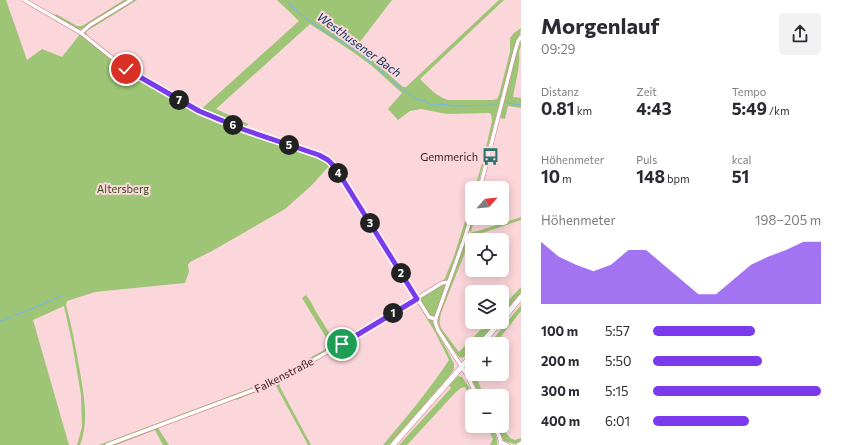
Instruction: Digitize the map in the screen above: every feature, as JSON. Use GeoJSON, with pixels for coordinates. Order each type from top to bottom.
{"type":"FeatureCollection","features":[{"type":"Feature","properties":{"kind":"main road"},"geometry":{"type":"LineString","coordinates":[[509,311],[521,297]]}},
{"type":"Feature","properties":{"kind":"main road"},"geometry":{"type":"LineString","coordinates":[[488,337],[494,329]]}},
{"type":"Feature","properties":{"kind":"main road"},"geometry":{"type":"LineString","coordinates":[[393,445],[465,363]]}},
{"type":"Feature","properties":{"kind":"street"},"geometry":{"type":"LineString","coordinates":[[24,0],[81,33],[126,69],[199,111],[245,130],[319,155],[328,160],[335,167],[429,317],[436,319]]}},
{"type":"Feature","properties":{"kind":"street"},"geometry":{"type":"LineString","coordinates":[[81,33],[131,0]]}},
{"type":"Feature","properties":{"kind":"street"},"geometry":{"type":"LineString","coordinates":[[482,181],[514,55],[518,41],[521,37]]}},
{"type":"Feature","properties":{"kind":"street"},"geometry":{"type":"LineString","coordinates":[[469,225],[436,319],[436,324],[438,330],[462,367],[473,389]]}},
{"type":"Feature","properties":{"kind":"street","name":"Falkenstraße"},"geometry":{"type":"LineString","coordinates":[[108,445],[270,384],[342,344],[442,283],[449,282]]}},
{"type":"Feature","properties":{"kind":"street"},"geometry":{"type":"LineString","coordinates":[[498,433],[500,437],[500,443],[507,445]]}},
{"type":"Feature","properties":{"kind":"green space","name":"Altersberg"},"geometry":{"type":"Polygon","coordinates":[[[0,0],[6,0],[27,60],[42,49],[62,57],[80,34],[125,70],[198,112],[299,21],[277,0],[392,0],[356,47],[403,87],[406,87],[499,0],[504,0],[420,79],[436,94],[444,99],[497,99],[510,52],[510,38],[521,28],[515,45],[479,181],[477,181],[492,121],[491,114],[447,114],[421,109],[410,111],[398,120],[388,109],[402,93],[372,66],[310,24],[216,109],[248,124],[245,129],[319,156],[326,160],[334,169],[414,296],[413,300],[342,343],[269,383],[105,445],[99,445],[259,385],[324,350],[330,344],[302,298],[306,295],[328,331],[334,344],[412,298],[340,181],[329,166],[311,186],[285,209],[190,262],[188,265],[189,272],[185,283],[95,292],[67,301],[66,305],[82,381],[85,408],[83,436],[80,445],[77,445],[82,427],[81,395],[64,306],[33,320],[69,445],[0,445],[0,0]]]}},
{"type":"Feature","properties":{"kind":"green space"},"geometry":{"type":"Polygon","coordinates":[[[124,0],[129,0],[78,30],[54,16],[56,14],[77,26],[82,26],[124,0]]]}},
{"type":"Feature","properties":{"kind":"green space"},"geometry":{"type":"Polygon","coordinates":[[[132,0],[137,0],[87,31],[86,33],[89,37],[85,34],[85,32],[91,26],[132,0]]]}},
{"type":"Feature","properties":{"kind":"green space"},"geometry":{"type":"Polygon","coordinates":[[[521,41],[519,67],[513,97],[521,98],[521,108],[508,106],[505,119],[500,118],[516,54],[521,41]]]}},
{"type":"Feature","properties":{"kind":"green space"},"geometry":{"type":"Polygon","coordinates":[[[521,217],[521,220],[509,224],[509,221],[521,217]]]}},
{"type":"Feature","properties":{"kind":"green space"},"geometry":{"type":"Polygon","coordinates":[[[465,221],[465,225],[467,225],[449,278],[441,283],[445,278],[465,221]]]}},
{"type":"Feature","properties":{"kind":"green space"},"geometry":{"type":"Polygon","coordinates":[[[470,225],[473,225],[471,232],[469,231],[470,225]]]}},
{"type":"Feature","properties":{"kind":"green space"},"geometry":{"type":"Polygon","coordinates":[[[496,225],[506,225],[482,233],[470,233],[496,225]]]}},
{"type":"Feature","properties":{"kind":"green space"},"geometry":{"type":"Polygon","coordinates":[[[465,241],[465,253],[441,313],[440,322],[441,328],[459,352],[465,346],[465,356],[462,358],[459,357],[442,333],[438,322],[438,316],[465,241]]]}},
{"type":"Feature","properties":{"kind":"green space"},"geometry":{"type":"Polygon","coordinates":[[[444,284],[445,286],[435,315],[430,316],[420,299],[444,284]]]}},
{"type":"Feature","properties":{"kind":"green space"},"geometry":{"type":"Polygon","coordinates":[[[521,287],[521,293],[509,307],[509,300],[521,287]]]}},
{"type":"Feature","properties":{"kind":"green space"},"geometry":{"type":"Polygon","coordinates":[[[415,303],[418,303],[428,317],[433,321],[436,331],[454,364],[454,368],[445,381],[389,445],[383,445],[417,404],[449,360],[435,332],[418,304],[415,303]]]}},
{"type":"Feature","properties":{"kind":"green space"},"geometry":{"type":"Polygon","coordinates":[[[412,304],[279,382],[280,380],[412,304]]]}},
{"type":"Feature","properties":{"kind":"green space"},"geometry":{"type":"Polygon","coordinates":[[[521,305],[521,311],[509,326],[509,320],[521,305]]]}},
{"type":"Feature","properties":{"kind":"green space"},"geometry":{"type":"Polygon","coordinates":[[[481,329],[490,329],[483,337],[474,337],[481,329]]]}},
{"type":"Feature","properties":{"kind":"green space"},"geometry":{"type":"Polygon","coordinates":[[[501,329],[507,329],[501,337],[495,337],[501,329]]]}},
{"type":"Feature","properties":{"kind":"green space"},"geometry":{"type":"Polygon","coordinates":[[[458,376],[462,377],[470,389],[466,389],[465,387],[461,388],[407,445],[399,445],[451,388],[449,386],[458,376]]]}},
{"type":"Feature","properties":{"kind":"green space"},"geometry":{"type":"Polygon","coordinates":[[[473,381],[478,381],[481,389],[477,389],[473,381]]]}},
{"type":"Feature","properties":{"kind":"green space"},"geometry":{"type":"Polygon","coordinates":[[[279,382],[280,387],[311,445],[308,445],[275,384],[236,400],[279,382]]]}},
{"type":"Feature","properties":{"kind":"green space"},"geometry":{"type":"Polygon","coordinates":[[[158,428],[169,445],[163,445],[155,430],[116,445],[112,445],[158,428]]]}},
{"type":"Feature","properties":{"kind":"green space"},"geometry":{"type":"Polygon","coordinates":[[[490,433],[495,433],[497,437],[497,445],[490,445],[493,439],[490,433]]]}},
{"type":"Feature","properties":{"kind":"green space"},"geometry":{"type":"Polygon","coordinates":[[[500,433],[506,433],[510,438],[515,440],[521,438],[521,442],[514,444],[504,441],[500,433]]]}},
{"type":"Feature","properties":{"kind":"waterway","name":"Westhusener Bach"},"geometry":{"type":"LineString","coordinates":[[285,0],[321,29],[360,53],[403,90],[419,100],[424,100],[431,105],[496,105]]}},
{"type":"Feature","properties":{"kind":"waterway","name":"Westhusener Bach"},"geometry":{"type":"LineString","coordinates":[[507,103],[521,105]]}},
{"type":"Feature","properties":{"kind":"waterway"},"geometry":{"type":"LineString","coordinates":[[0,321],[61,296]]}},
{"type":"Feature","properties":{"kind":"place","name":"Gemmerich"},"geometry":{"type":"Point","coordinates":[491,157]}},
{"type":"Feature","properties":{"kind":"route"},"geometry":{"type":"LineString","coordinates":[[126,69],[199,111],[245,130],[319,155],[328,160],[335,167],[417,299],[342,344]]}}]}
